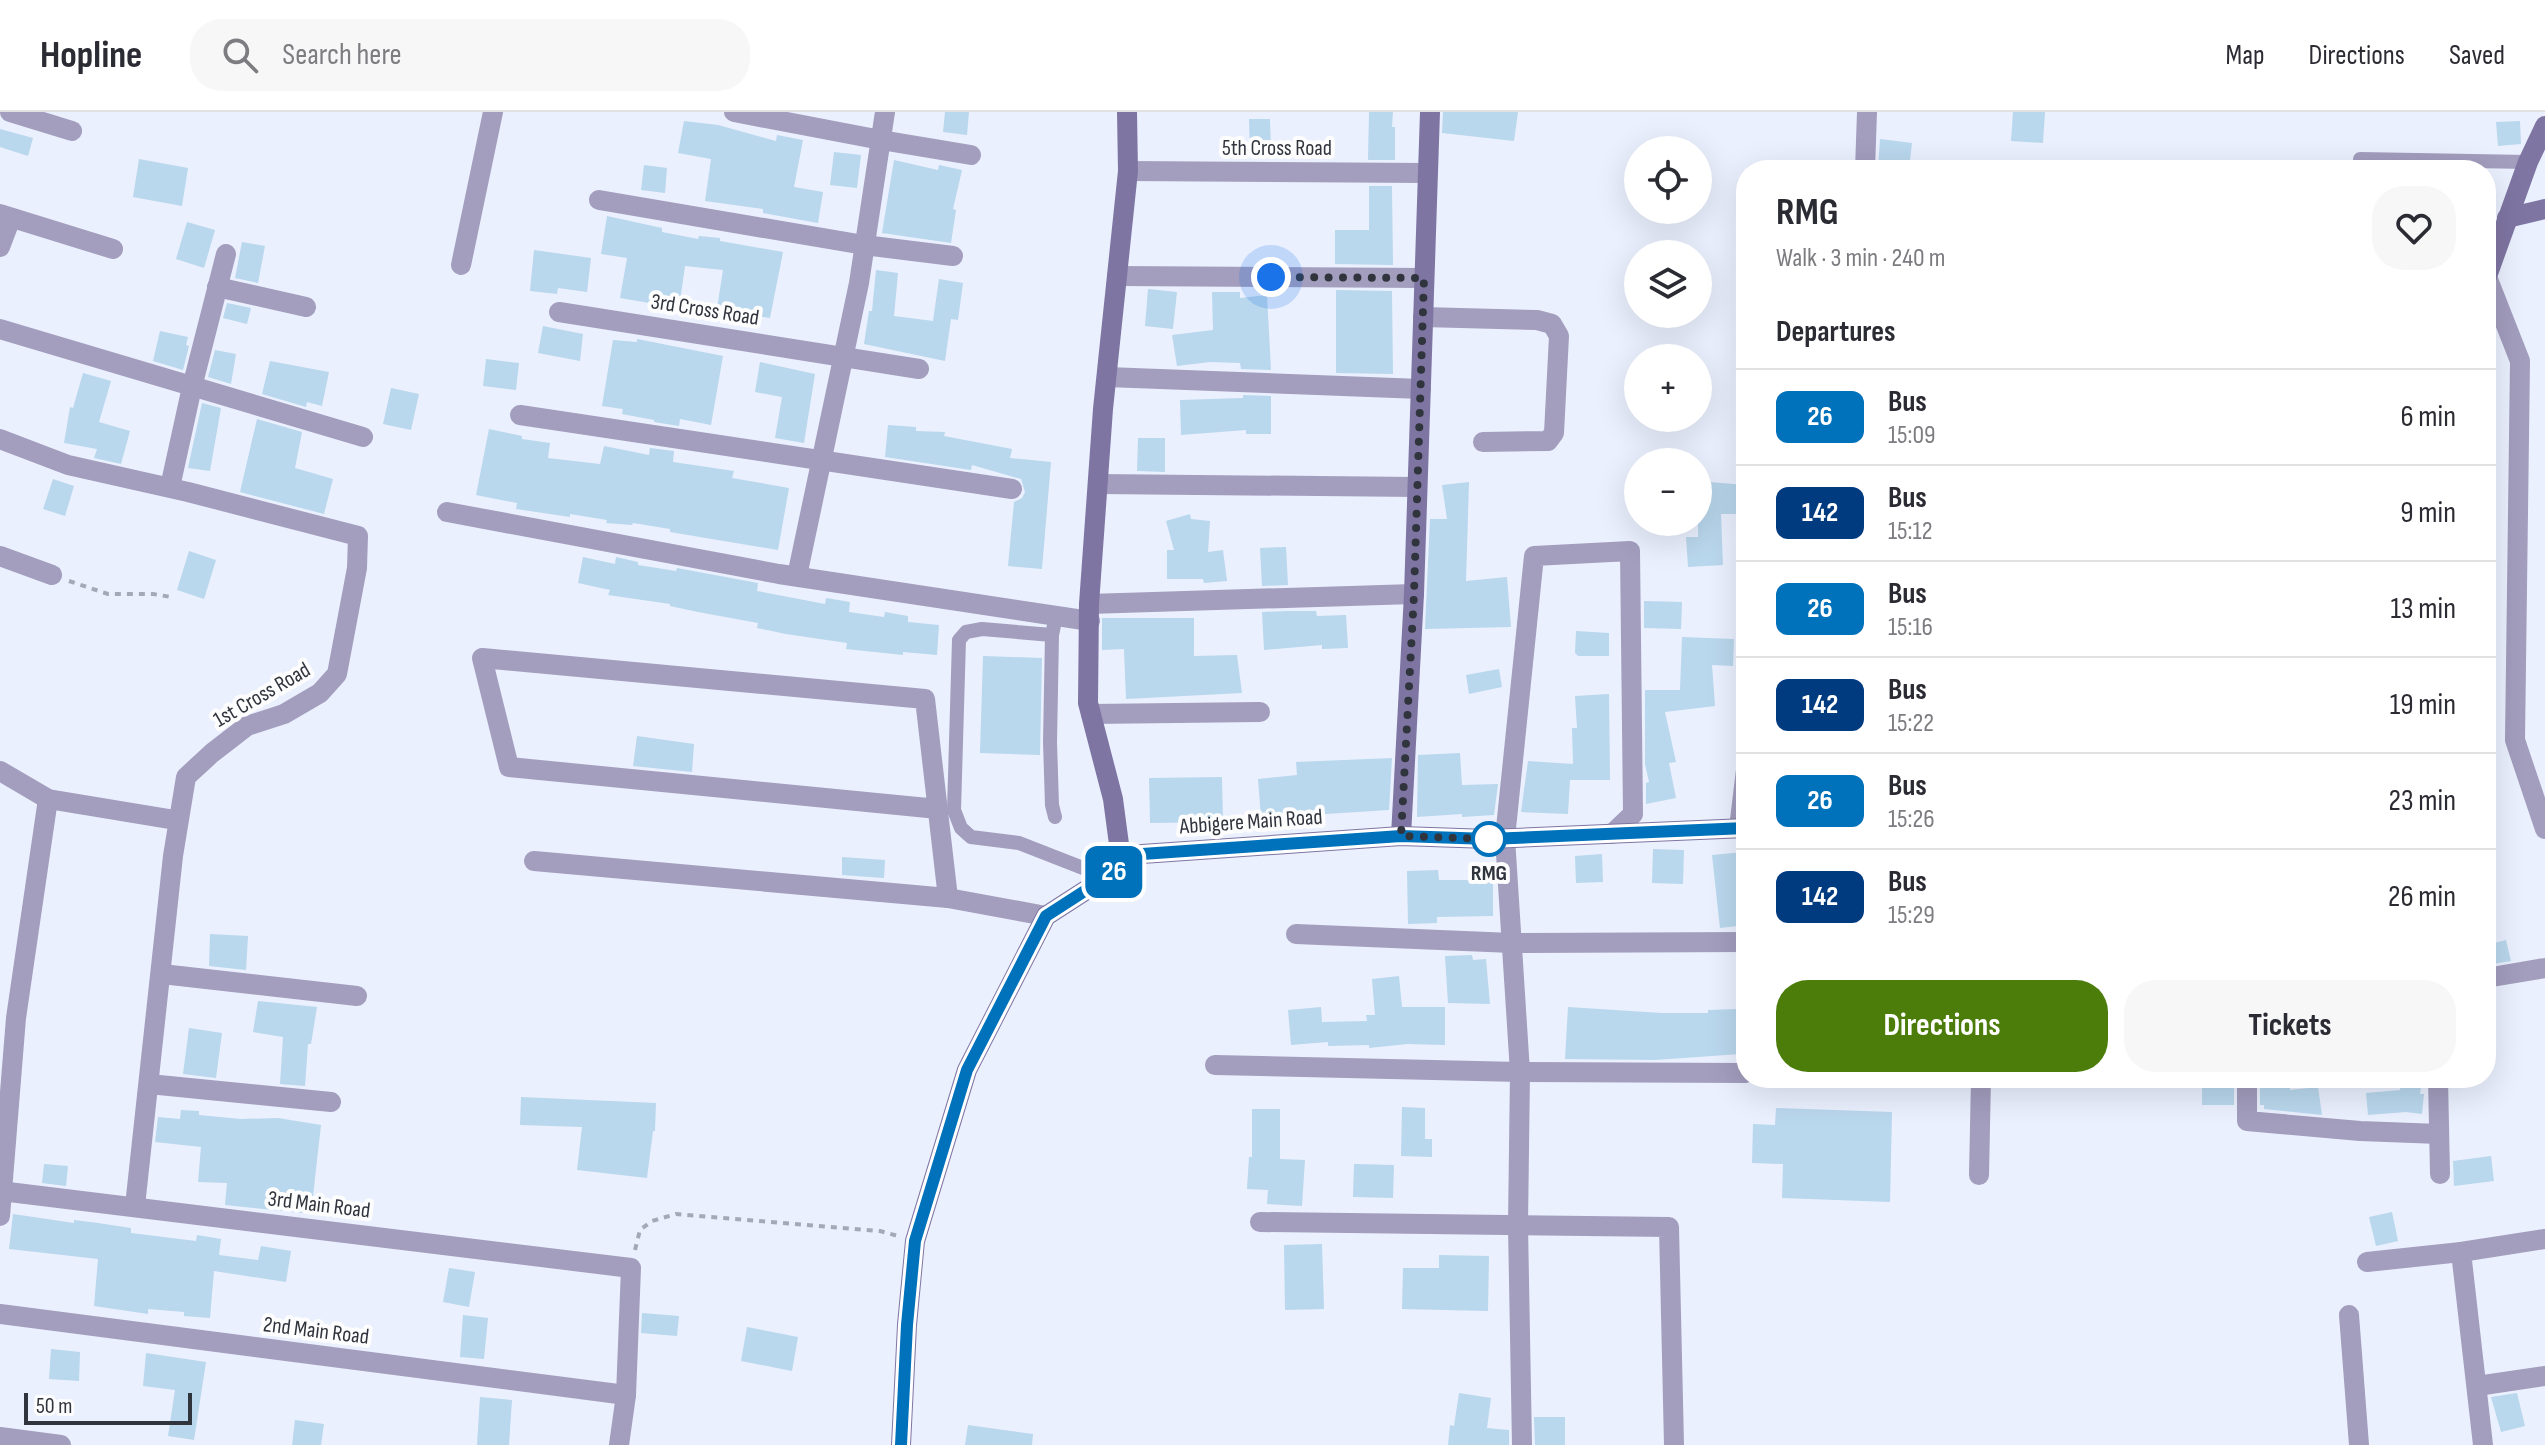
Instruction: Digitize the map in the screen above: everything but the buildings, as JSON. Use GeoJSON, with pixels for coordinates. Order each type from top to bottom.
{"type":"FeatureCollection","features":[{"type":"Feature","properties":{"kind":"street"},"geometry":{"type":"LineString","coordinates":[[10,112],[72,131]]}},
{"type":"Feature","properties":{"kind":"street"},"geometry":{"type":"LineString","coordinates":[[461,265],[493,112]]}},
{"type":"Feature","properties":{"kind":"street"},"geometry":{"type":"LineString","coordinates":[[734,112],[971,155]]}},
{"type":"Feature","properties":{"kind":"street"},"geometry":{"type":"LineString","coordinates":[[797,576],[843,357],[885,112]]}},
{"type":"Feature","properties":{"kind":"street"},"geometry":{"type":"LineString","coordinates":[[1114,872],[1113,799],[1088,703],[1098,484],[1128,171],[1127,112]]}},
{"type":"Feature","properties":{"kind":"street"},"geometry":{"type":"LineString","coordinates":[[1401,836],[1414,594],[1430,112]]}},
{"type":"Feature","properties":{"kind":"street"},"geometry":{"type":"LineString","coordinates":[[1865,160],[1867,112]]}},
{"type":"Feature","properties":{"kind":"street"},"geometry":{"type":"LineString","coordinates":[[2496,251],[2528,162],[2545,126]]}},
{"type":"Feature","properties":{"kind":"street","name":"5th Cross Road"},"geometry":{"type":"LineString","coordinates":[[1128,171],[1426,173]]}},
{"type":"Feature","properties":{"kind":"street"},"geometry":{"type":"LineString","coordinates":[[599,200],[864,245],[953,256]]}},
{"type":"Feature","properties":{"kind":"street"},"geometry":{"type":"LineString","coordinates":[[2507,218],[2545,209]]}},
{"type":"Feature","properties":{"kind":"street"},"geometry":{"type":"LineString","coordinates":[[0,247],[6,216],[113,249]]}},
{"type":"Feature","properties":{"kind":"street"},"geometry":{"type":"LineString","coordinates":[[170,487],[226,254]]}},
{"type":"Feature","properties":{"kind":"street"},"geometry":{"type":"LineString","coordinates":[[1117,276],[1424,278]]}},
{"type":"Feature","properties":{"kind":"street"},"geometry":{"type":"LineString","coordinates":[[217,287],[306,307]]}},
{"type":"Feature","properties":{"kind":"street"},"geometry":{"type":"LineString","coordinates":[[2496,301],[2520,361],[2515,740],[2540,806],[2545,829]]}},
{"type":"Feature","properties":{"kind":"street","name":"3rd Cross Road"},"geometry":{"type":"LineString","coordinates":[[559,312],[919,369]]}},
{"type":"Feature","properties":{"kind":"street"},"geometry":{"type":"LineString","coordinates":[[1423,317],[1537,320],[1552,324],[1559,336],[1554,433],[1548,441],[1483,442]]}},
{"type":"Feature","properties":{"kind":"street"},"geometry":{"type":"LineString","coordinates":[[0,329],[363,437]]}},
{"type":"Feature","properties":{"kind":"street"},"geometry":{"type":"LineString","coordinates":[[1107,377],[1421,389]]}},
{"type":"Feature","properties":{"kind":"street"},"geometry":{"type":"LineString","coordinates":[[520,415],[1012,489]]}},
{"type":"Feature","properties":{"kind":"street","name":"1st Cross Road"},"geometry":{"type":"LineString","coordinates":[[0,439],[68,465],[170,487],[358,536],[357,568],[337,674],[320,693],[284,714],[247,726],[186,777],[173,856],[135,1206]]}},
{"type":"Feature","properties":{"kind":"street"},"geometry":{"type":"LineString","coordinates":[[1098,484],[1417,487]]}},
{"type":"Feature","properties":{"kind":"street"},"geometry":{"type":"LineString","coordinates":[[447,512],[1054,626],[1090,613],[1414,594]]}},
{"type":"Feature","properties":{"kind":"street"},"geometry":{"type":"LineString","coordinates":[[1522,1445],[1518,1225],[1520,1072],[1505,838],[1534,556],[1630,551],[1633,814],[1612,834]]}},
{"type":"Feature","properties":{"kind":"street"},"geometry":{"type":"LineString","coordinates":[[0,556],[52,575]]}},
{"type":"Feature","properties":{"kind":"street"},"geometry":{"type":"LineString","coordinates":[[938,809],[509,767],[482,658],[925,699],[938,809],[948,898]]}},
{"type":"Feature","properties":{"kind":"street"},"geometry":{"type":"LineString","coordinates":[[1091,714],[1260,712]]}},
{"type":"Feature","properties":{"kind":"street"},"geometry":{"type":"LineString","coordinates":[[0,771],[48,799],[169,819]]}},
{"type":"Feature","properties":{"kind":"street"},"geometry":{"type":"LineString","coordinates":[[0,1216],[16,1018],[48,799]]}},
{"type":"Feature","properties":{"kind":"street","name":"Abbigere Main Road"},"geometry":{"type":"LineString","coordinates":[[901,1445],[915,1241],[967,1070],[1046,916],[1142,854],[1401,836],[1505,838],[1736,828]]}},
{"type":"Feature","properties":{"kind":"street"},"geometry":{"type":"LineString","coordinates":[[534,861],[948,898],[1046,916]]}},
{"type":"Feature","properties":{"kind":"street"},"geometry":{"type":"LineString","coordinates":[[1296,934],[1512,943],[1736,942]]}},
{"type":"Feature","properties":{"kind":"street"},"geometry":{"type":"LineString","coordinates":[[2496,976],[2545,968]]}},
{"type":"Feature","properties":{"kind":"street"},"geometry":{"type":"LineString","coordinates":[[162,974],[357,996]]}},
{"type":"Feature","properties":{"kind":"street"},"geometry":{"type":"LineString","coordinates":[[1215,1065],[1736,1073]]}},
{"type":"Feature","properties":{"kind":"street"},"geometry":{"type":"LineString","coordinates":[[149,1084],[331,1102]]}},
{"type":"Feature","properties":{"kind":"street"},"geometry":{"type":"LineString","coordinates":[[1979,1175],[1981,1088]]}},
{"type":"Feature","properties":{"kind":"street"},"geometry":{"type":"LineString","coordinates":[[2247,1088],[2247,1121],[2439,1134]]}},
{"type":"Feature","properties":{"kind":"street"},"geometry":{"type":"LineString","coordinates":[[2438,1088],[2440,1174]]}},
{"type":"Feature","properties":{"kind":"street","name":"3rd Main Road"},"geometry":{"type":"LineString","coordinates":[[2,1191],[631,1268]]}},
{"type":"Feature","properties":{"kind":"street"},"geometry":{"type":"LineString","coordinates":[[1260,1222],[1669,1227],[1674,1445]]}},
{"type":"Feature","properties":{"kind":"street"},"geometry":{"type":"LineString","coordinates":[[2367,1262],[2545,1239]]}},
{"type":"Feature","properties":{"kind":"street"},"geometry":{"type":"LineString","coordinates":[[2461,1252],[2483,1445]]}},
{"type":"Feature","properties":{"kind":"street"},"geometry":{"type":"LineString","coordinates":[[619,1445],[626,1395],[631,1268]]}},
{"type":"Feature","properties":{"kind":"street","name":"2nd Main Road"},"geometry":{"type":"LineString","coordinates":[[0,1314],[626,1395]]}},
{"type":"Feature","properties":{"kind":"street"},"geometry":{"type":"LineString","coordinates":[[2349,1315],[2359,1445]]}},
{"type":"Feature","properties":{"kind":"street"},"geometry":{"type":"LineString","coordinates":[[2477,1386],[2545,1376]]}},
{"type":"Feature","properties":{"kind":"street"},"geometry":{"type":"LineString","coordinates":[[0,1437],[61,1445]]}},
{"type":"Feature","properties":{"kind":"lane"},"geometry":{"type":"LineString","coordinates":[[2360,159],[2416,160]]}},
{"type":"Feature","properties":{"kind":"lane"},"geometry":{"type":"LineString","coordinates":[[2496,161],[2528,162]]}},
{"type":"Feature","properties":{"kind":"lane"},"geometry":{"type":"LineString","coordinates":[[1055,817],[1050,742],[1054,626],[966,632],[959,640],[954,810],[961,828],[971,837],[1019,843],[1114,872]]}},
{"type":"Feature","properties":{"kind":"path"},"geometry":{"type":"LineString","coordinates":[[52,575],[108,594],[171,597]]}},
{"type":"Feature","properties":{"kind":"path"},"geometry":{"type":"LineString","coordinates":[[631,1268],[640,1230],[652,1221],[676,1214],[880,1231],[915,1241]]}},
{"type":"Feature","properties":{"kind":"bus line","name":"26"},"geometry":{"type":"LineString","coordinates":[[901,1445],[915,1241],[967,1070],[1046,916],[1142,854],[1401,836],[1489,839],[1736,828]]}},
{"type":"Feature","properties":{"kind":"place","name":"RMG"},"geometry":{"type":"Point","coordinates":[1489,839]}},
{"type":"Feature","properties":{"kind":"route"},"geometry":{"type":"LineString","coordinates":[[1271,277],[1424,278],[1414,594],[1401,836],[1489,839]]}}]}
